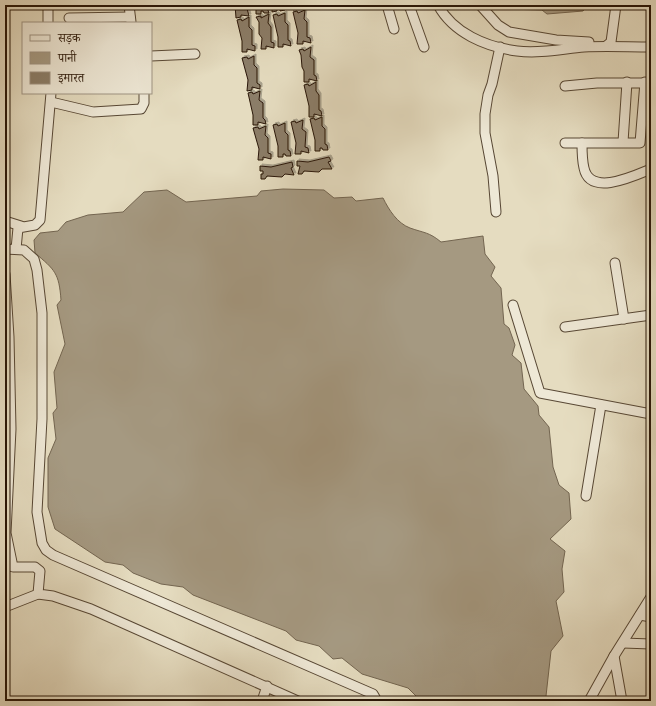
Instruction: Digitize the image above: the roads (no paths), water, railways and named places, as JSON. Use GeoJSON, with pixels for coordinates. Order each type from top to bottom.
{"type":"FeatureCollection","features":[{"type":"Feature","properties":{"kind":"street"},"geometry":{"type":"LineString","coordinates":[[48,5],[48,22]]}},
{"type":"Feature","properties":{"kind":"street"},"geometry":{"type":"LineString","coordinates":[[69,18],[130,20],[129,5]]}},
{"type":"Feature","properties":{"kind":"street"},"geometry":{"type":"LineString","coordinates":[[387,5],[394,29]]}},
{"type":"Feature","properties":{"kind":"street"},"geometry":{"type":"LineString","coordinates":[[409,5],[424,48]]}},
{"type":"Feature","properties":{"kind":"street"},"geometry":{"type":"LineString","coordinates":[[438,5],[444,17],[458,30],[500,47],[517,51],[538,51],[609,44]]}},
{"type":"Feature","properties":{"kind":"street"},"geometry":{"type":"LineString","coordinates":[[480,5],[498,25],[509,32],[556,40],[651,47]]}},
{"type":"Feature","properties":{"kind":"street"},"geometry":{"type":"LineString","coordinates":[[609,44],[616,5]]}},
{"type":"Feature","properties":{"kind":"street"},"geometry":{"type":"LineString","coordinates":[[496,212],[493,176],[485,133],[485,114],[488,95],[492,84],[500,47]]}},
{"type":"Feature","properties":{"kind":"street"},"geometry":{"type":"LineString","coordinates":[[152,56],[195,54]]}},
{"type":"Feature","properties":{"kind":"street"},"geometry":{"type":"LineString","coordinates":[[623,142],[627,82]]}},
{"type":"Feature","properties":{"kind":"street"},"geometry":{"type":"LineString","coordinates":[[565,86],[648,82],[641,141],[565,143]]}},
{"type":"Feature","properties":{"kind":"street"},"geometry":{"type":"LineString","coordinates":[[5,221],[21,226],[35,225],[40,220],[51,98],[93,112],[141,109],[144,103],[144,94]]}},
{"type":"Feature","properties":{"kind":"street"},"geometry":{"type":"LineString","coordinates":[[582,143],[584,169],[588,176],[596,182],[604,183],[618,181],[651,169]]}},
{"type":"Feature","properties":{"kind":"street"},"geometry":{"type":"LineString","coordinates":[[16,249],[17,230],[21,226]]}},
{"type":"Feature","properties":{"kind":"street"},"geometry":{"type":"LineString","coordinates":[[5,250],[24,250],[34,259],[41,302],[42,418],[37,512],[39,533],[46,550],[53,555],[118,584],[195,615],[373,694],[377,701]]}},
{"type":"Feature","properties":{"kind":"street"},"geometry":{"type":"LineString","coordinates":[[615,263],[624,319]]}},
{"type":"Feature","properties":{"kind":"street"},"geometry":{"type":"LineString","coordinates":[[5,274],[9,337],[11,421],[6,533],[13,567],[35,567],[40,571],[38,594]]}},
{"type":"Feature","properties":{"kind":"street"},"geometry":{"type":"LineString","coordinates":[[513,305],[540,393],[651,414]]}},
{"type":"Feature","properties":{"kind":"street"},"geometry":{"type":"LineString","coordinates":[[565,327],[651,315]]}},
{"type":"Feature","properties":{"kind":"street"},"geometry":{"type":"LineString","coordinates":[[586,496],[601,405]]}},
{"type":"Feature","properties":{"kind":"street"},"geometry":{"type":"LineString","coordinates":[[5,607],[38,594],[53,596],[91,609],[298,701]]}},
{"type":"Feature","properties":{"kind":"street"},"geometry":{"type":"LineString","coordinates":[[589,701],[614,656],[651,597]]}},
{"type":"Feature","properties":{"kind":"street"},"geometry":{"type":"LineString","coordinates":[[640,616],[651,617]]}},
{"type":"Feature","properties":{"kind":"street"},"geometry":{"type":"LineString","coordinates":[[623,643],[651,644]]}},
{"type":"Feature","properties":{"kind":"street"},"geometry":{"type":"LineString","coordinates":[[614,656],[622,701]]}},
{"type":"Feature","properties":{"kind":"street"},"geometry":{"type":"LineString","coordinates":[[262,701],[267,686]]}},
{"type":"Feature","properties":{"kind":"water"},"geometry":{"type":"Polygon","coordinates":[[[502,5],[588,5],[583,11],[547,14],[542,10],[506,9],[502,5]]]}},
{"type":"Feature","properties":{"kind":"water"},"geometry":{"type":"Polygon","coordinates":[[[283,189],[324,190],[334,198],[352,197],[356,201],[383,198],[401,223],[410,228],[430,234],[441,242],[483,236],[485,254],[495,267],[491,276],[501,288],[504,324],[509,328],[515,345],[512,355],[521,363],[524,389],[538,406],[539,415],[549,427],[553,467],[559,485],[569,493],[571,519],[550,539],[565,551],[562,569],[564,592],[556,601],[563,636],[551,651],[546,696],[541,701],[421,701],[408,688],[362,674],[342,658],[333,659],[319,646],[296,640],[286,631],[193,595],[183,587],[161,584],[133,573],[123,565],[105,562],[55,529],[48,507],[48,458],[56,439],[53,413],[57,408],[54,372],[65,344],[57,305],[61,300],[59,284],[55,273],[35,253],[34,240],[40,233],[58,231],[66,222],[88,215],[123,212],[144,192],[167,190],[186,202],[257,196],[261,191],[283,189]]]}}]}
